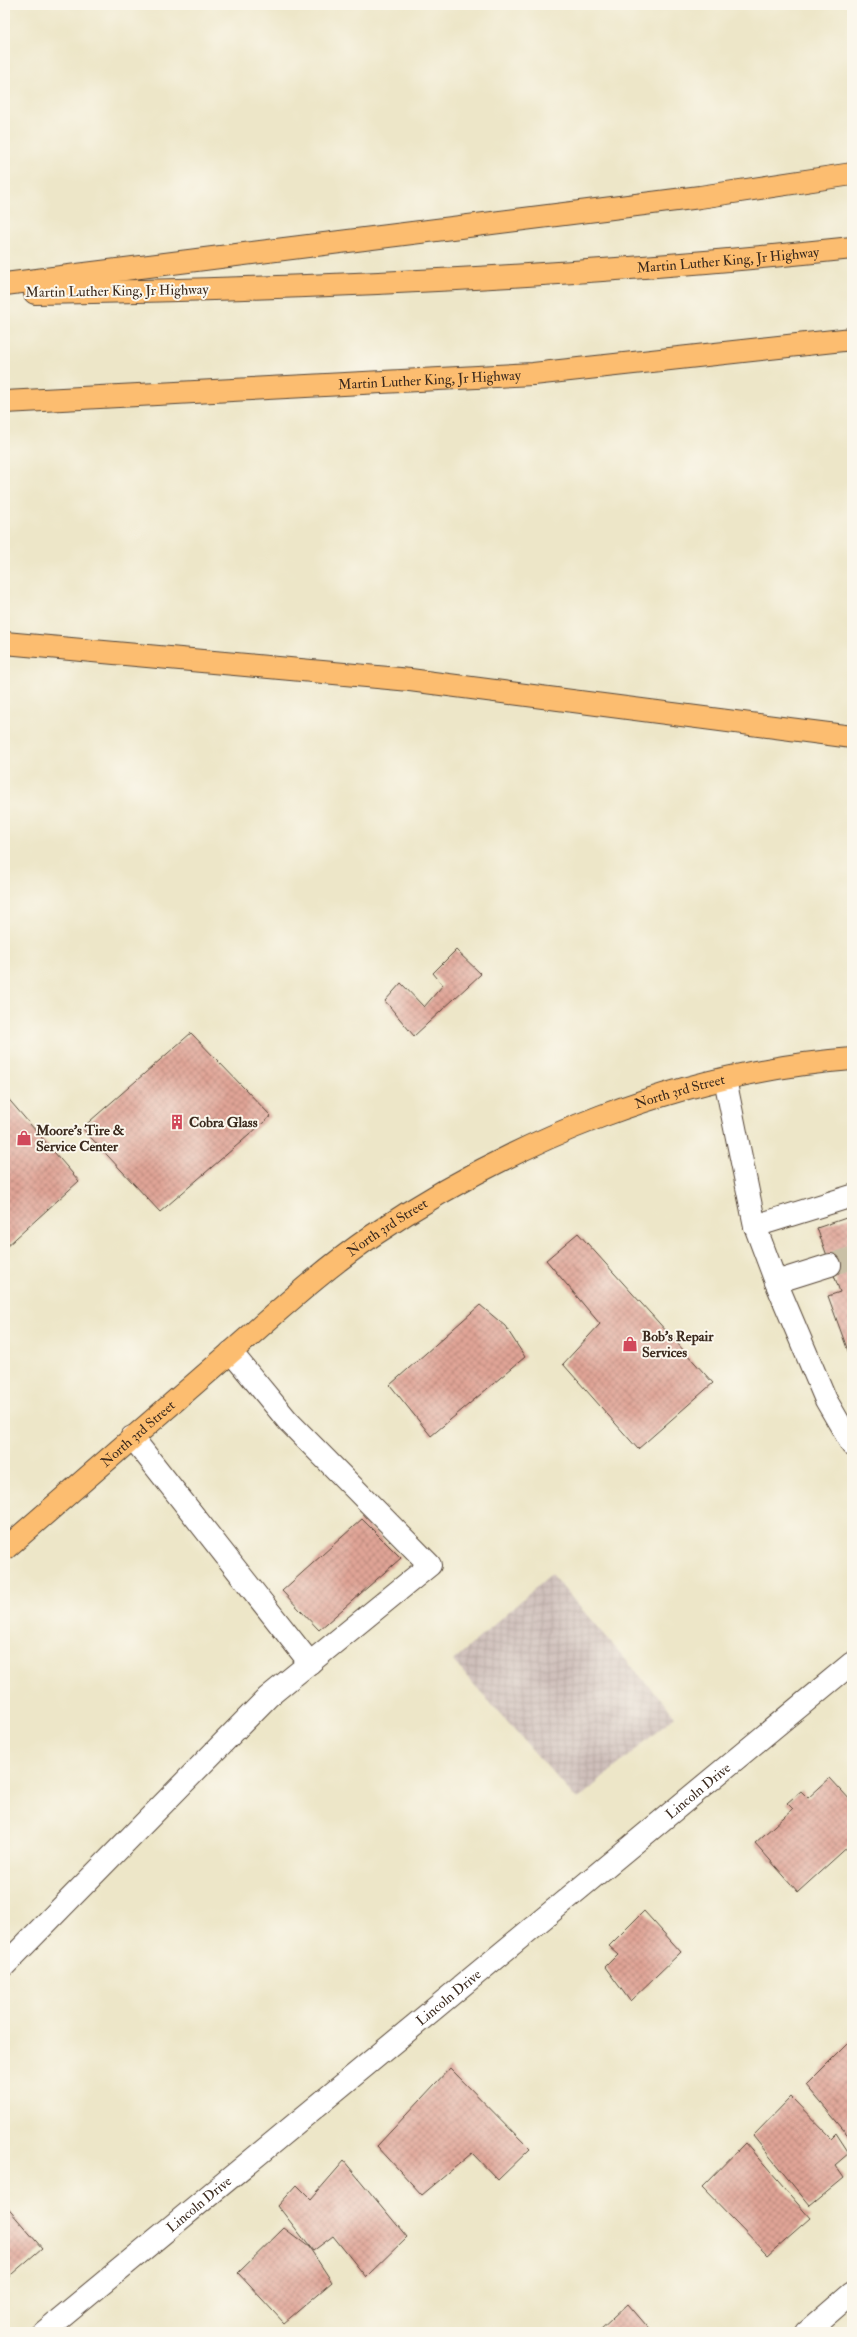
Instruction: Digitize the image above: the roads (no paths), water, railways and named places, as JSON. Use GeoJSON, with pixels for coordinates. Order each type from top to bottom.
{"type":"FeatureCollection","features":[{"type":"Feature","properties":{"kind":"main road"},"geometry":{"type":"LineString","coordinates":[[5,284],[700,197],[852,174]]}},
{"type":"Feature","properties":{"kind":"main road","name":"Martin Luther King, Jr Highway"},"geometry":{"type":"LineString","coordinates":[[5,294],[177,291],[508,277],[719,262],[852,248]]}},
{"type":"Feature","properties":{"kind":"main road","name":"Martin Luther King, Jr Highway"},"geometry":{"type":"LineString","coordinates":[[5,402],[533,374],[852,339]]}},
{"type":"Feature","properties":{"kind":"main road"},"geometry":{"type":"LineString","coordinates":[[5,642],[410,680],[852,737]]}},
{"type":"Feature","properties":{"kind":"main road"},"geometry":{"type":"LineString","coordinates":[[724,720],[852,752]]}},
{"type":"Feature","properties":{"kind":"main road","name":"North 3rd Street"},"geometry":{"type":"LineString","coordinates":[[5,1549],[315,1278],[372,1237],[452,1185],[529,1147],[606,1114],[682,1089],[760,1071],[852,1059]]}},
{"type":"Feature","properties":{"kind":"street"},"geometry":{"type":"LineString","coordinates":[[725,1079],[755,1226],[776,1282],[826,1400],[852,1445]]}},
{"type":"Feature","properties":{"kind":"street"},"geometry":{"type":"LineString","coordinates":[[755,1226],[852,1196]]}},
{"type":"Feature","properties":{"kind":"street"},"geometry":{"type":"LineString","coordinates":[[776,1282],[830,1265]]}},
{"type":"Feature","properties":{"kind":"street"},"geometry":{"type":"LineString","coordinates":[[5,1965],[268,1697],[430,1565],[288,1421],[231,1352]]}},
{"type":"Feature","properties":{"kind":"street"},"geometry":{"type":"LineString","coordinates":[[132,1437],[310,1663]]}},
{"type":"Feature","properties":{"kind":"street","name":"Lincoln Drive"},"geometry":{"type":"LineString","coordinates":[[44,2332],[852,1663]]}},
{"type":"Feature","properties":{"kind":"street"},"geometry":{"type":"LineString","coordinates":[[807,2332],[852,2293]]}},
{"type":"Feature","properties":{"kind":"tunnel"},"geometry":{"type":"LineString","coordinates":[[830,1265],[852,1258]]}},
{"type":"Feature","properties":{"kind":"place","name":"Cobra Glass"},"geometry":{"type":"Point","coordinates":[177,1122]}},
{"type":"Feature","properties":{"kind":"place","name":"Moore's Tire & Service Center"},"geometry":{"type":"Point","coordinates":[24,1138]}},
{"type":"Feature","properties":{"kind":"place","name":"Bob's Repair Services"},"geometry":{"type":"Point","coordinates":[630,1344]}}]}
